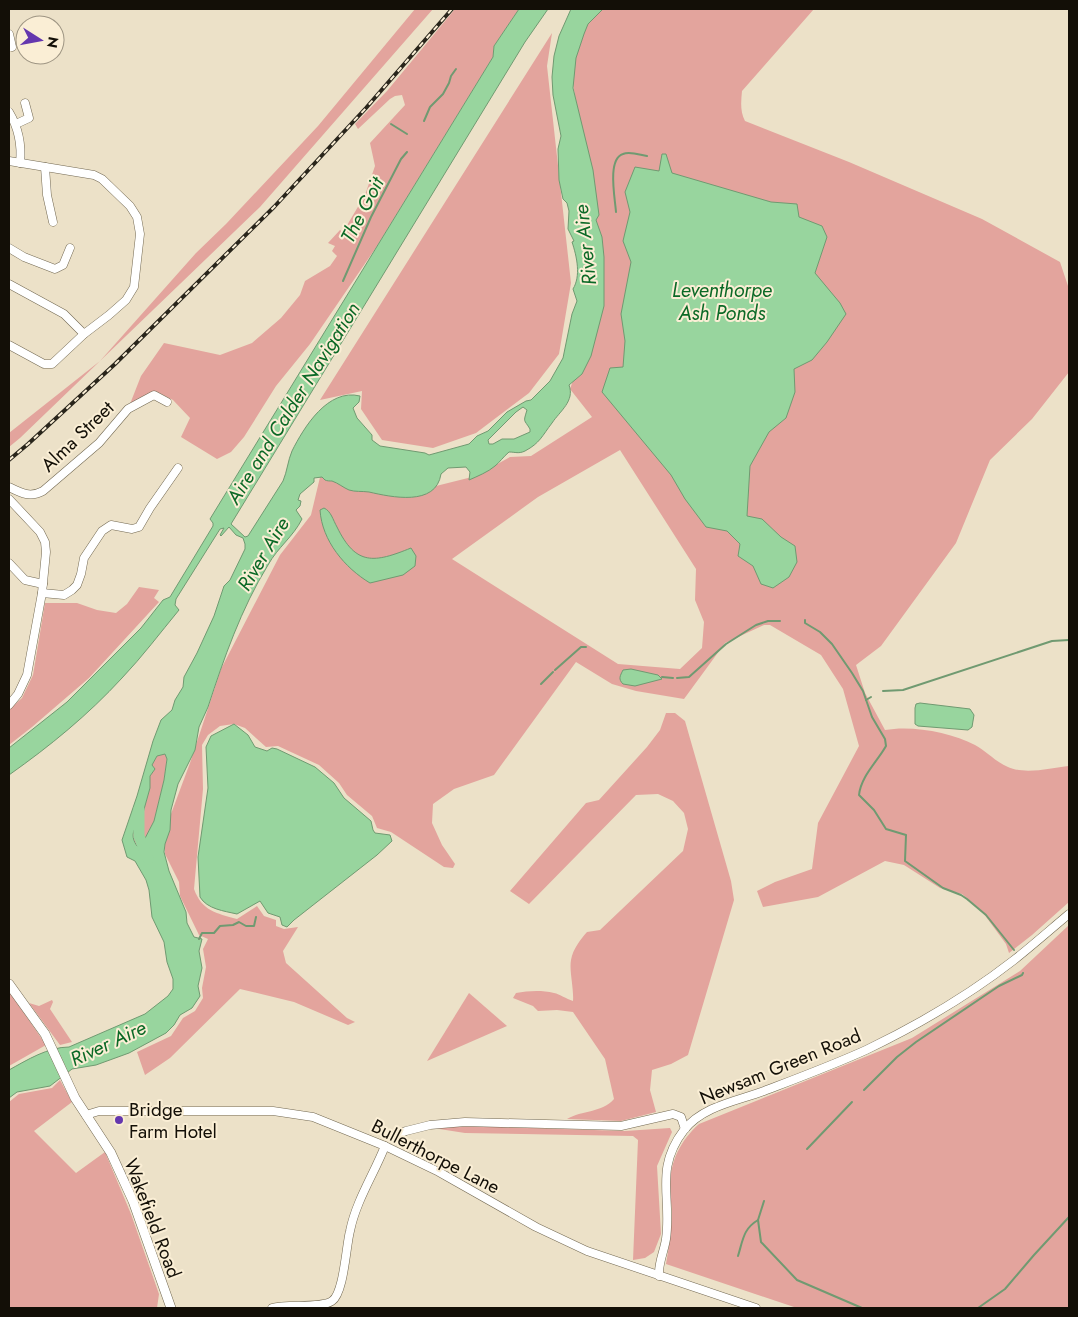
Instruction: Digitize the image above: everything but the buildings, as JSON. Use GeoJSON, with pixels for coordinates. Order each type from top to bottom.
{"type":"FeatureCollection","features":[{"type":"Feature","properties":{"kind":"main road","name":"Wakefield Road"},"geometry":{"type":"LineString","coordinates":[[9,984],[45,1034],[65,1079],[111,1153],[133,1202],[160,1280],[172,1308]]}},
{"type":"Feature","properties":{"kind":"street"},"geometry":{"type":"LineString","coordinates":[[9,34],[12,47]]}},
{"type":"Feature","properties":{"kind":"street"},"geometry":{"type":"LineString","coordinates":[[16,124],[29,118],[24,102]]}},
{"type":"Feature","properties":{"kind":"street"},"geometry":{"type":"LineString","coordinates":[[9,112],[16,124],[21,152],[20,162]]}},
{"type":"Feature","properties":{"kind":"street"},"geometry":{"type":"LineString","coordinates":[[9,161],[94,175],[102,179],[130,206],[137,217],[140,234],[134,288],[126,300],[84,334],[52,364],[44,364],[9,346]]}},
{"type":"Feature","properties":{"kind":"street"},"geometry":{"type":"LineString","coordinates":[[45,167],[47,195],[53,222]]}},
{"type":"Feature","properties":{"kind":"street"},"geometry":{"type":"LineString","coordinates":[[9,248],[24,257],[52,269],[58,269],[63,266],[70,248]]}},
{"type":"Feature","properties":{"kind":"street"},"geometry":{"type":"LineString","coordinates":[[9,284],[64,314],[84,334]]}},
{"type":"Feature","properties":{"kind":"street","name":"Alma Street"},"geometry":{"type":"LineString","coordinates":[[9,487],[25,495],[37,494],[85,456],[128,410],[154,395],[167,402]]}},
{"type":"Feature","properties":{"kind":"street"},"geometry":{"type":"LineString","coordinates":[[9,563],[25,580],[64,595],[76,585],[81,574],[84,558],[102,531],[111,525],[132,529],[139,527],[178,468]]}},
{"type":"Feature","properties":{"kind":"street"},"geometry":{"type":"LineString","coordinates":[[9,499],[40,532],[45,542],[46,552],[42,588],[27,675],[18,694],[9,705]]}},
{"type":"Feature","properties":{"kind":"street","name":"Newsam Green Road"},"geometry":{"type":"LineString","coordinates":[[391,1137],[430,1125],[465,1122],[621,1126],[673,1114],[681,1117],[685,1129],[698,1117],[715,1107],[760,1092],[866,1050],[927,1018],[990,978],[1069,914]]}},
{"type":"Feature","properties":{"kind":"street","name":"Bullerthorpe Lane"},"geometry":{"type":"LineString","coordinates":[[86,1115],[99,1111],[273,1111],[313,1117],[386,1146],[439,1172],[562,1240],[587,1251],[756,1308]]}},
{"type":"Feature","properties":{"kind":"street"},"geometry":{"type":"LineString","coordinates":[[659,1276],[658,1266],[666,1239],[665,1178],[668,1160],[675,1144],[685,1129]]}},
{"type":"Feature","properties":{"kind":"street"},"geometry":{"type":"LineString","coordinates":[[272,1308],[331,1302],[338,1295],[350,1230],[366,1186],[386,1146]]}},
{"type":"Feature","properties":{"kind":"shaded area"},"geometry":{"type":"Polygon","coordinates":[[[415,9],[433,9],[260,207],[100,361],[196,253],[226,224],[318,126],[415,9]]]}},
{"type":"Feature","properties":{"kind":"shaded area"},"geometry":{"type":"Polygon","coordinates":[[[455,9],[519,9],[494,46],[493,57],[377,246],[310,344],[276,386],[244,437],[231,452],[217,459],[181,437],[190,418],[173,400],[157,392],[134,405],[130,404],[141,376],[164,343],[220,355],[252,343],[281,318],[300,295],[305,281],[330,266],[337,256],[332,251],[335,246],[328,243],[340,230],[343,232],[365,195],[375,166],[370,143],[405,105],[402,95],[390,99],[358,129],[355,124],[387,91],[455,9]]]}},
{"type":"Feature","properties":{"kind":"shaded area"},"geometry":{"type":"Polygon","coordinates":[[[598,9],[814,9],[742,91],[741,103],[745,121],[849,162],[982,219],[1060,262],[1069,289],[1069,372],[1032,419],[990,460],[956,543],[881,646],[856,665],[865,693],[885,730],[919,729],[954,736],[975,745],[999,762],[1015,769],[1038,770],[1069,766],[1069,902],[1009,953],[1006,944],[981,910],[962,894],[940,888],[904,865],[885,861],[818,897],[763,907],[757,891],[775,882],[812,869],[818,823],[859,746],[843,689],[821,655],[770,625],[764,625],[725,643],[684,699],[636,691],[612,684],[576,662],[494,775],[454,789],[433,804],[432,823],[442,845],[455,864],[453,868],[444,867],[391,832],[377,828],[372,816],[347,795],[339,783],[319,765],[278,746],[266,747],[245,728],[234,724],[220,726],[208,735],[202,745],[203,789],[194,889],[197,896],[206,907],[223,915],[237,919],[257,906],[264,916],[276,920],[276,926],[284,929],[298,927],[283,951],[286,963],[347,1018],[355,1022],[348,1025],[294,1002],[240,989],[170,1058],[145,1075],[137,1052],[171,1036],[183,1018],[195,1011],[203,998],[202,988],[206,967],[203,949],[208,939],[199,935],[180,896],[179,882],[165,854],[165,830],[190,763],[221,669],[280,555],[311,515],[321,473],[404,489],[436,486],[476,476],[510,457],[531,456],[592,417],[570,389],[599,306],[592,199],[573,84],[572,65],[583,31],[598,9]],[[620,450],[538,497],[452,559],[618,664],[680,669],[702,648],[704,622],[695,600],[696,569],[620,450]]]}},
{"type":"Feature","properties":{"kind":"shaded area"},"geometry":{"type":"Polygon","coordinates":[[[552,33],[547,66],[571,283],[559,354],[529,393],[476,433],[433,448],[382,440],[361,409],[362,391],[320,400],[552,33]]]}},
{"type":"Feature","properties":{"kind":"shaded area"},"geometry":{"type":"Polygon","coordinates":[[[100,361],[20,438],[9,447],[9,433],[100,361]]]}},
{"type":"Feature","properties":{"kind":"shaded area"},"geometry":{"type":"Polygon","coordinates":[[[139,587],[159,590],[154,598],[159,602],[89,678],[9,745],[9,710],[22,698],[33,675],[45,603],[77,603],[97,610],[116,613],[127,604],[139,587]]]}},
{"type":"Feature","properties":{"kind":"shaded area"},"geometry":{"type":"Polygon","coordinates":[[[666,713],[675,713],[685,721],[731,881],[734,900],[688,1055],[671,1064],[652,1070],[650,1090],[656,1112],[621,1121],[567,1119],[604,1107],[614,1099],[605,1059],[573,1012],[557,1010],[538,1011],[533,1006],[513,998],[516,993],[539,991],[556,994],[573,1001],[571,964],[577,945],[587,932],[600,930],[683,851],[688,829],[684,813],[673,801],[658,794],[636,795],[529,904],[510,891],[586,803],[599,800],[647,747],[660,730],[666,713]]]}},
{"type":"Feature","properties":{"kind":"shaded area"},"geometry":{"type":"Polygon","coordinates":[[[165,754],[167,759],[164,780],[154,821],[141,846],[137,846],[133,833],[141,821],[140,817],[143,813],[150,788],[150,776],[155,769],[152,765],[157,756],[165,754]]]}},
{"type":"Feature","properties":{"kind":"shaded area"},"geometry":{"type":"Polygon","coordinates":[[[1069,925],[1069,1308],[797,1308],[666,1264],[672,1213],[671,1171],[681,1145],[699,1124],[912,1038],[1020,971],[1069,925]]]}},
{"type":"Feature","properties":{"kind":"shaded area"},"geometry":{"type":"Polygon","coordinates":[[[9,991],[46,1045],[9,1066],[9,991]]]}},
{"type":"Feature","properties":{"kind":"shaded area"},"geometry":{"type":"Polygon","coordinates":[[[469,993],[507,1026],[427,1061],[469,993]]]}},
{"type":"Feature","properties":{"kind":"shaded area"},"geometry":{"type":"Polygon","coordinates":[[[52,1000],[50,1009],[72,1042],[60,1045],[29,1003],[39,1006],[52,1000]]]}},
{"type":"Feature","properties":{"kind":"shaded area"},"geometry":{"type":"Polygon","coordinates":[[[60,1080],[72,1102],[34,1131],[76,1173],[105,1152],[131,1214],[159,1294],[157,1308],[9,1308],[9,1102],[19,1094],[52,1088],[60,1080]]]}},
{"type":"Feature","properties":{"kind":"shaded area"},"geometry":{"type":"Polygon","coordinates":[[[467,1126],[625,1131],[670,1128],[672,1132],[657,1166],[661,1234],[654,1252],[645,1258],[633,1260],[638,1140],[633,1136],[465,1133],[433,1128],[467,1126]]]}},
{"type":"Feature","properties":{"kind":"water","name":"Aire and Calder Navigation"},"geometry":{"type":"Polygon","coordinates":[[[519,9],[548,9],[525,42],[231,524],[245,537],[248,536],[283,481],[292,451],[303,431],[318,412],[338,398],[348,395],[360,396],[359,402],[353,408],[357,418],[372,435],[372,440],[380,446],[429,455],[469,444],[477,436],[488,431],[507,412],[531,400],[550,381],[563,358],[572,314],[577,301],[573,289],[578,272],[577,260],[572,242],[574,241],[568,229],[569,211],[567,203],[563,199],[559,180],[558,149],[561,136],[553,95],[552,77],[554,56],[559,36],[571,9],[603,9],[588,24],[584,34],[576,58],[573,88],[593,170],[599,215],[596,220],[602,237],[604,257],[604,306],[591,356],[582,374],[569,385],[570,396],[566,406],[537,442],[523,452],[509,452],[495,466],[469,480],[470,472],[466,467],[448,468],[441,474],[437,484],[431,491],[422,496],[400,497],[351,491],[322,477],[314,478],[314,482],[300,494],[298,500],[301,501],[300,506],[296,510],[302,519],[272,559],[241,616],[199,727],[195,750],[178,784],[171,810],[170,830],[164,852],[169,871],[186,912],[187,923],[194,937],[202,939],[199,951],[202,968],[198,986],[200,996],[192,1008],[180,1015],[166,1033],[129,1053],[96,1065],[72,1069],[50,1086],[17,1092],[9,1098],[9,1070],[38,1055],[53,1049],[69,1047],[145,1014],[168,996],[173,989],[173,979],[167,962],[164,942],[152,917],[146,880],[135,861],[127,857],[122,840],[161,720],[172,710],[175,700],[183,687],[184,677],[214,616],[224,586],[230,580],[245,549],[243,538],[236,535],[229,527],[221,536],[224,528],[220,529],[176,599],[175,605],[179,610],[137,662],[82,717],[9,775],[9,748],[67,702],[141,628],[163,600],[170,597],[213,526],[210,519],[493,57],[494,46],[519,9]],[[523,407],[488,440],[489,444],[502,439],[514,439],[530,432],[525,421],[527,410],[523,407]],[[165,754],[157,756],[152,765],[155,769],[150,776],[150,788],[143,813],[140,817],[141,821],[133,833],[137,846],[141,846],[154,821],[164,780],[167,759],[165,754]]]}},
{"type":"Feature","properties":{"kind":"water","name":"Leventhorpe Ash Ponds"},"geometry":{"type":"Polygon","coordinates":[[[662,154],[666,154],[672,173],[771,202],[797,204],[799,217],[822,226],[827,237],[815,273],[840,303],[846,314],[812,360],[794,369],[795,392],[786,418],[769,432],[750,466],[747,516],[762,519],[781,537],[795,546],[797,562],[789,577],[773,588],[761,584],[753,566],[738,556],[740,544],[727,531],[706,527],[685,499],[671,475],[602,392],[610,368],[623,367],[625,341],[621,314],[631,262],[623,241],[630,212],[625,192],[635,167],[659,171],[662,154]]]}},
{"type":"Feature","properties":{"kind":"water"},"geometry":{"type":"Polygon","coordinates":[[[324,508],[330,513],[344,540],[359,555],[367,558],[387,557],[411,548],[416,556],[415,566],[403,575],[370,583],[352,570],[330,543],[325,532],[320,510],[324,508]]]}},
{"type":"Feature","properties":{"kind":"water"},"geometry":{"type":"Polygon","coordinates":[[[631,669],[658,675],[662,679],[635,686],[623,684],[620,681],[620,677],[623,670],[631,669]]]}},
{"type":"Feature","properties":{"kind":"water"},"geometry":{"type":"Polygon","coordinates":[[[916,704],[970,709],[974,715],[972,727],[968,730],[918,726],[915,724],[915,708],[916,704]]]}},
{"type":"Feature","properties":{"kind":"water"},"geometry":{"type":"Polygon","coordinates":[[[234,724],[248,735],[255,747],[267,751],[272,748],[277,749],[315,767],[334,783],[344,798],[371,821],[375,833],[390,835],[392,841],[287,927],[282,925],[280,917],[268,913],[260,901],[237,914],[211,907],[200,897],[198,857],[208,788],[206,747],[211,736],[234,724]]]}},
{"type":"Feature","properties":{"kind":"waterway","name":"The Goit"},"geometry":{"type":"LineString","coordinates":[[424,121],[430,107],[443,94],[456,69]]}},
{"type":"Feature","properties":{"kind":"waterway"},"geometry":{"type":"LineString","coordinates":[[391,124],[407,134]]}},
{"type":"Feature","properties":{"kind":"waterway","name":"The Goit"},"geometry":{"type":"LineString","coordinates":[[343,281],[371,217],[401,159],[407,152]]}},
{"type":"Feature","properties":{"kind":"waterway"},"geometry":{"type":"LineString","coordinates":[[616,212],[613,171],[618,157],[629,153],[647,156]]}},
{"type":"Feature","properties":{"kind":"waterway"},"geometry":{"type":"LineString","coordinates":[[805,620],[805,623],[820,632],[832,644],[852,673],[863,691],[872,717],[885,739],[886,746],[866,775],[859,795],[874,810],[886,829],[906,835],[905,861],[943,888],[967,899],[986,915],[1014,950]]}},
{"type":"Feature","properties":{"kind":"waterway"},"geometry":{"type":"LineString","coordinates":[[677,678],[689,677],[726,644],[756,625],[768,621],[780,621]]}},
{"type":"Feature","properties":{"kind":"waterway"},"geometry":{"type":"LineString","coordinates":[[883,691],[903,690],[1052,641],[1069,640]]}},
{"type":"Feature","properties":{"kind":"waterway"},"geometry":{"type":"LineString","coordinates":[[555,670],[581,647],[586,647]]}},
{"type":"Feature","properties":{"kind":"waterway"},"geometry":{"type":"LineString","coordinates":[[541,684],[553,672]]}},
{"type":"Feature","properties":{"kind":"waterway"},"geometry":{"type":"LineString","coordinates":[[662,677],[673,678]]}},
{"type":"Feature","properties":{"kind":"waterway"},"geometry":{"type":"LineString","coordinates":[[866,700],[871,697]]}},
{"type":"Feature","properties":{"kind":"waterway","name":"River Aire"},"geometry":{"type":"LineString","coordinates":[[139,809],[139,836],[148,859]]}},
{"type":"Feature","properties":{"kind":"waterway"},"geometry":{"type":"LineString","coordinates":[[199,939],[202,933],[214,933],[220,926],[233,925],[239,922],[246,926],[254,926],[256,917]]}},
{"type":"Feature","properties":{"kind":"waterway"},"geometry":{"type":"LineString","coordinates":[[864,1090],[897,1057],[916,1042],[999,986],[1023,973]]}},
{"type":"Feature","properties":{"kind":"waterway"},"geometry":{"type":"LineString","coordinates":[[807,1149],[852,1102]]}},
{"type":"Feature","properties":{"kind":"waterway"},"geometry":{"type":"LineString","coordinates":[[764,1201],[758,1220],[761,1242],[797,1280],[862,1308]]}},
{"type":"Feature","properties":{"kind":"waterway"},"geometry":{"type":"LineString","coordinates":[[978,1308],[1005,1289],[1069,1217]]}},
{"type":"Feature","properties":{"kind":"waterway"},"geometry":{"type":"LineString","coordinates":[[738,1256],[746,1231],[758,1220]]}},
{"type":"Feature","properties":{"kind":"railway"},"geometry":{"type":"LineString","coordinates":[[9,460],[115,364],[274,207],[366,108],[452,9]]}},
{"type":"Feature","properties":{"kind":"place","name":"Bridge Farm Hotel"},"geometry":{"type":"Point","coordinates":[119,1120]}}]}
